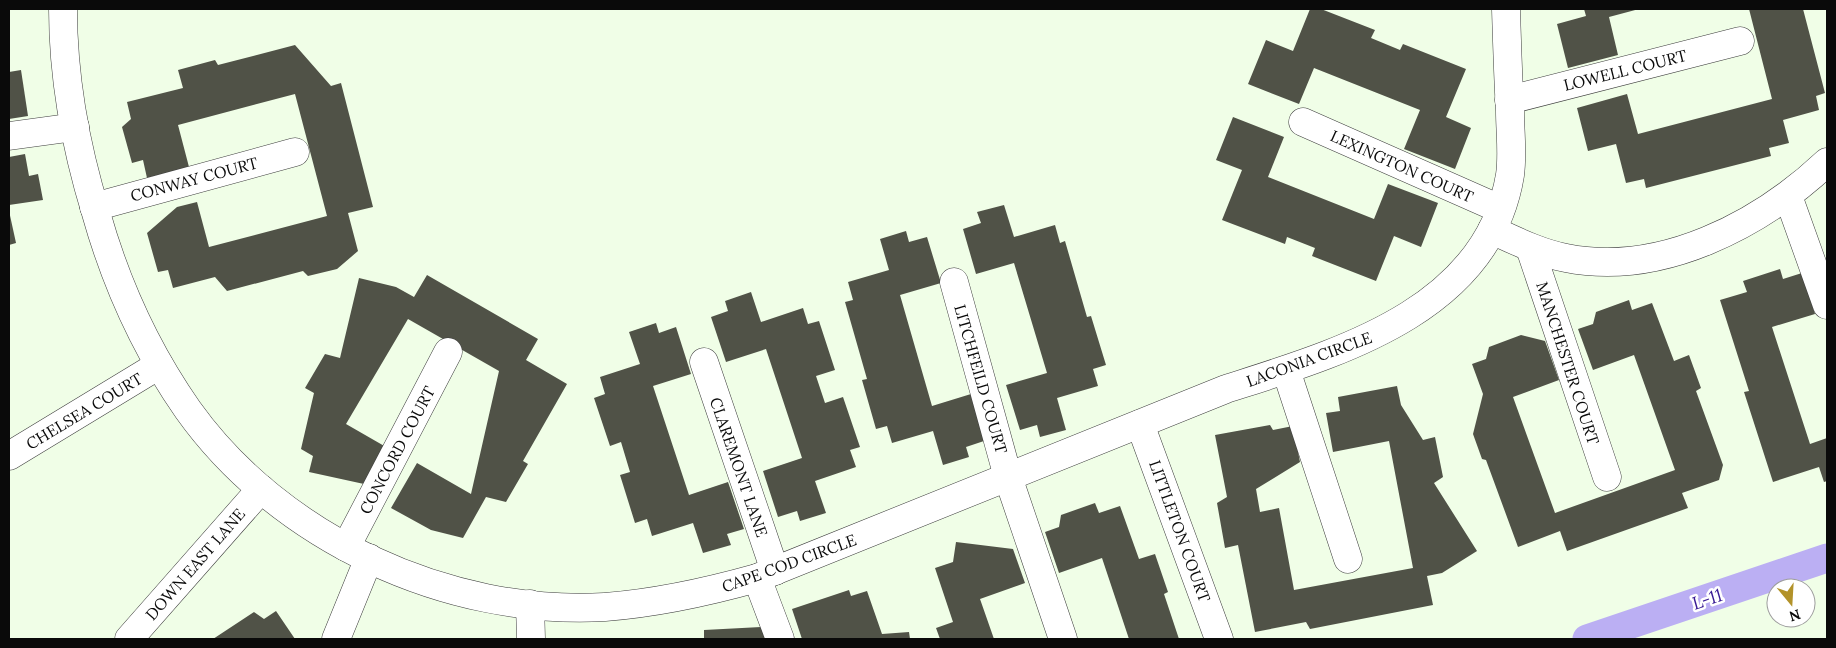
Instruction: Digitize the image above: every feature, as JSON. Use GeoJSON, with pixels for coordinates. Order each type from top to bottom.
{"type":"FeatureCollection","features":[{"type":"Feature","properties":{"kind":"street","name":"CAPE COD CIRCLE"},"geometry":{"type":"LineString","coordinates":[[63,9],[70,96],[84,174],[107,251],[136,323],[159,365],[189,412],[230,459],[293,513],[358,552],[402,574],[442,587],[502,601],[604,607],[666,600],[712,591],[766,575],[888,527]]}},
{"type":"Feature","properties":{"kind":"street","name":"LACONIA CIRCLE"},"geometry":{"type":"LineString","coordinates":[[888,527],[1226,389],[1286,370],[1366,340],[1403,320],[1438,295],[1469,264],[1496,219],[1510,174],[1506,9]]}},
{"type":"Feature","properties":{"kind":"street","name":"LOWELL COURT"},"geometry":{"type":"LineString","coordinates":[[1509,100],[1740,41]]}},
{"type":"Feature","properties":{"kind":"street","name":"LEXINGTON COURT"},"geometry":{"type":"LineString","coordinates":[[1303,122],[1496,219],[1530,248],[1584,261],[1622,262],[1658,257],[1718,236],[1759,216],[1788,196],[1827,162]]}},
{"type":"Feature","properties":{"kind":"street"},"geometry":{"type":"LineString","coordinates":[[9,136],[75,127]]}},
{"type":"Feature","properties":{"kind":"street","name":"CONWAY COURT"},"geometry":{"type":"LineString","coordinates":[[94,207],[295,152]]}},
{"type":"Feature","properties":{"kind":"street"},"geometry":{"type":"LineString","coordinates":[[1788,196],[1827,304]]}},
{"type":"Feature","properties":{"kind":"street","name":"MANCHESTER COURT"},"geometry":{"type":"LineString","coordinates":[[1530,248],[1606,477]]}},
{"type":"Feature","properties":{"kind":"street","name":"LITCHFEILD COURT"},"geometry":{"type":"LineString","coordinates":[[954,282],[1008,477]]}},
{"type":"Feature","properties":{"kind":"street","name":"CONCORD COURT"},"geometry":{"type":"LineString","coordinates":[[336,639],[358,552],[448,352]]}},
{"type":"Feature","properties":{"kind":"street","name":"CLAREMONT LANE"},"geometry":{"type":"LineString","coordinates":[[704,362],[766,575],[780,639]]}},
{"type":"Feature","properties":{"kind":"street","name":"CHELSEA COURT"},"geometry":{"type":"LineString","coordinates":[[9,456],[159,365]]}},
{"type":"Feature","properties":{"kind":"street"},"geometry":{"type":"LineString","coordinates":[[1286,370],[1348,559]]}},
{"type":"Feature","properties":{"kind":"street","name":"LITTLETON COURT"},"geometry":{"type":"LineString","coordinates":[[1140,424],[1219,639]]}},
{"type":"Feature","properties":{"kind":"street"},"geometry":{"type":"LineString","coordinates":[[1008,477],[1063,639]]}},
{"type":"Feature","properties":{"kind":"street","name":"DOWN EAST LANE"},"geometry":{"type":"LineString","coordinates":[[129,639],[262,488]]}},
{"type":"Feature","properties":{"kind":"street"},"geometry":{"type":"LineString","coordinates":[[530,604],[531,639]]}},
{"type":"Feature","properties":{"kind":"building"},"geometry":{"type":"Polygon","coordinates":[[[1310,9],[1321,9],[1375,30],[1371,38],[1400,50],[1403,44],[1466,69],[1446,117],[1471,128],[1455,169],[1404,149],[1420,110],[1314,68],[1299,104],[1248,84],[1266,40],[1293,51],[1310,9]]]}},
{"type":"Feature","properties":{"kind":"building"},"geometry":{"type":"Polygon","coordinates":[[[1584,9],[1639,9],[1609,17],[1618,55],[1568,68],[1557,24],[1586,16],[1584,9]]]}},
{"type":"Feature","properties":{"kind":"building"},"geometry":{"type":"Polygon","coordinates":[[[1749,9],[1803,9],[1825,93],[1816,96],[1819,110],[1783,120],[1789,143],[1769,148],[1771,156],[1646,188],[1644,179],[1626,183],[1616,144],[1588,151],[1577,108],[1627,94],[1638,134],[1772,99],[1749,9]]]}},
{"type":"Feature","properties":{"kind":"building"},"geometry":{"type":"Polygon","coordinates":[[[295,45],[331,86],[341,83],[373,207],[348,213],[358,251],[337,269],[308,276],[303,271],[227,291],[215,277],[173,288],[168,270],[158,272],[147,233],[177,207],[197,202],[209,247],[327,216],[295,94],[178,125],[189,167],[147,178],[143,160],[132,163],[122,127],[131,119],[127,102],[183,88],[178,70],[215,60],[218,65],[295,45]]]}},
{"type":"Feature","properties":{"kind":"building"},"geometry":{"type":"Polygon","coordinates":[[[21,70],[28,116],[9,119],[9,72],[21,70]]]}},
{"type":"Feature","properties":{"kind":"building"},"geometry":{"type":"Polygon","coordinates":[[[1233,117],[1284,137],[1268,177],[1374,219],[1388,184],[1438,203],[1421,247],[1394,236],[1376,281],[1312,256],[1315,248],[1287,237],[1285,244],[1222,220],[1242,170],[1216,160],[1233,117]]]}},
{"type":"Feature","properties":{"kind":"building"},"geometry":{"type":"Polygon","coordinates":[[[25,154],[29,176],[38,174],[43,200],[9,205],[9,157],[25,154]]]}},
{"type":"Feature","properties":{"kind":"building"},"geometry":{"type":"Polygon","coordinates":[[[1004,205],[1014,237],[1055,225],[1060,243],[1065,241],[1087,317],[1091,316],[1106,365],[1093,369],[1098,386],[1057,398],[1066,430],[1040,437],[1037,425],[1020,430],[1006,385],[1047,373],[1014,263],[976,274],[963,229],[981,223],[977,212],[1004,205]]]}},
{"type":"Feature","properties":{"kind":"building"},"geometry":{"type":"Polygon","coordinates":[[[9,211],[16,243],[9,245],[9,211]]]}},
{"type":"Feature","properties":{"kind":"building"},"geometry":{"type":"Polygon","coordinates":[[[906,231],[909,242],[927,237],[941,283],[900,295],[932,406],[971,394],[984,441],[966,447],[969,457],[943,465],[933,431],[892,443],[887,426],[876,429],[862,380],[867,379],[845,302],[853,300],[848,282],[889,270],[880,239],[906,231]]]}},
{"type":"Feature","properties":{"kind":"building"},"geometry":{"type":"Polygon","coordinates":[[[1780,269],[1783,279],[1802,273],[1815,314],[1772,327],[1810,444],[1827,438],[1827,481],[1824,482],[1819,467],[1773,482],[1744,392],[1749,391],[1720,300],[1747,292],[1743,281],[1780,269]]]}},
{"type":"Feature","properties":{"kind":"building"},"geometry":{"type":"Polygon","coordinates":[[[427,275],[538,339],[526,360],[567,384],[523,461],[528,464],[506,502],[486,497],[463,538],[431,530],[391,508],[417,463],[471,494],[499,371],[408,319],[346,424],[386,447],[364,484],[309,472],[313,456],[301,449],[314,393],[305,388],[325,354],[340,358],[359,278],[396,287],[414,297],[427,275]]]}},
{"type":"Feature","properties":{"kind":"building"},"geometry":{"type":"Polygon","coordinates":[[[751,292],[761,322],[803,308],[808,324],[819,321],[835,370],[816,376],[825,403],[843,397],[860,447],[850,450],[856,467],[815,481],[826,513],[800,521],[797,511],[778,517],[763,471],[802,458],[766,349],[726,362],[711,317],[728,311],[725,301],[751,292]]]}},
{"type":"Feature","properties":{"kind":"building"},"geometry":{"type":"Polygon","coordinates":[[[1629,300],[1632,310],[1652,303],[1674,361],[1689,355],[1701,388],[1696,391],[1723,465],[1719,480],[1682,493],[1688,508],[1567,551],[1560,531],[1518,547],[1486,460],[1482,459],[1473,434],[1483,394],[1472,364],[1486,359],[1489,347],[1521,335],[1545,341],[1559,380],[1513,397],[1555,513],[1675,470],[1634,355],[1593,370],[1578,329],[1593,324],[1596,312],[1629,300]]]}},
{"type":"Feature","properties":{"kind":"building"},"geometry":{"type":"Polygon","coordinates":[[[656,323],[659,333],[676,327],[691,374],[653,386],[689,495],[728,482],[744,529],[727,534],[731,545],[703,553],[693,523],[652,536],[647,519],[635,523],[620,475],[630,472],[621,442],[610,446],[594,398],[605,394],[600,377],[640,364],[629,332],[656,323]]]}},
{"type":"Feature","properties":{"kind":"building"},"geometry":{"type":"Polygon","coordinates":[[[1397,386],[1401,405],[1423,440],[1435,437],[1443,477],[1434,483],[1477,551],[1442,573],[1427,576],[1433,605],[1310,629],[1306,622],[1255,632],[1238,545],[1225,548],[1217,503],[1227,497],[1215,435],[1270,425],[1273,430],[1293,426],[1300,462],[1256,489],[1260,512],[1279,508],[1294,590],[1413,568],[1389,441],[1333,452],[1326,413],[1340,411],[1338,397],[1397,386]]]}},
{"type":"Feature","properties":{"kind":"building"},"geometry":{"type":"Polygon","coordinates":[[[1095,503],[1099,513],[1120,506],[1139,559],[1155,554],[1168,592],[1164,594],[1179,639],[1129,639],[1102,558],[1059,573],[1045,532],[1059,527],[1061,515],[1095,503]]]}},
{"type":"Feature","properties":{"kind":"building"},"geometry":{"type":"Polygon","coordinates":[[[956,542],[1013,549],[1025,583],[980,599],[994,639],[940,639],[936,628],[953,622],[935,568],[953,562],[956,542]]]}},
{"type":"Feature","properties":{"kind":"building"},"geometry":{"type":"Polygon","coordinates":[[[849,590],[851,596],[867,591],[882,634],[909,632],[910,639],[802,639],[792,609],[849,590]]]}},
{"type":"Feature","properties":{"kind":"building"},"geometry":{"type":"Polygon","coordinates":[[[276,611],[295,639],[213,639],[254,612],[264,619],[276,611]]]}},
{"type":"Feature","properties":{"kind":"building"},"geometry":{"type":"Polygon","coordinates":[[[761,627],[765,639],[704,639],[704,630],[761,627]]]}},
{"type":"Feature","properties":{"kind":"waterway","name":"L-11"},"geometry":{"type":"LineString","coordinates":[[1587,639],[1827,558]]}}]}
